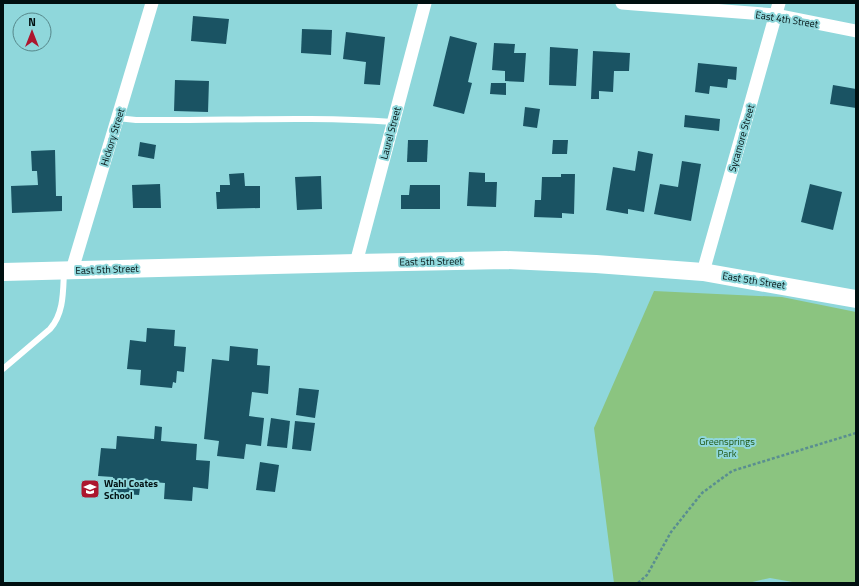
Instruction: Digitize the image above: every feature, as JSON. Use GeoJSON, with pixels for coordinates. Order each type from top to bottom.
{"type":"FeatureCollection","features":[{"type":"Feature","properties":{"kind":"main road","name":"East 5th Street"},"geometry":{"type":"LineString","coordinates":[[3,272],[506,260],[596,264],[703,272],[856,299]]}},
{"type":"Feature","properties":{"kind":"street","name":"Hickory Street"},"geometry":{"type":"LineString","coordinates":[[68,270],[152,3]]}},
{"type":"Feature","properties":{"kind":"street","name":"Laurel Street"},"geometry":{"type":"LineString","coordinates":[[356,263],[425,3]]}},
{"type":"Feature","properties":{"kind":"street","name":"East 4th Street"},"geometry":{"type":"LineString","coordinates":[[622,3],[777,9],[856,31]]}},
{"type":"Feature","properties":{"kind":"street","name":"Sycamore Street"},"geometry":{"type":"LineString","coordinates":[[703,272],[777,9]]}},
{"type":"Feature","properties":{"kind":"lane"},"geometry":{"type":"LineString","coordinates":[[117,118],[144,120],[365,120],[393,122]]}},
{"type":"Feature","properties":{"kind":"lane"},"geometry":{"type":"LineString","coordinates":[[3,369],[56,323],[63,298],[68,270]]}},
{"type":"Feature","properties":{"kind":"path"},"geometry":{"type":"LineString","coordinates":[[638,583],[647,575],[671,532],[702,493],[732,470],[856,433]]}},
{"type":"Feature","properties":{"kind":"green space","name":"Greensprings Park"},"geometry":{"type":"Polygon","coordinates":[[[654,291],[782,297],[856,312],[856,583],[798,583],[770,578],[748,583],[614,583],[594,428],[654,291]]]}},
{"type":"Feature","properties":{"kind":"building"},"geometry":{"type":"Polygon","coordinates":[[[193,16],[229,19],[226,44],[191,41],[193,16]]]}},
{"type":"Feature","properties":{"kind":"building"},"geometry":{"type":"Polygon","coordinates":[[[302,29],[332,30],[331,55],[301,53],[302,29]]]}},
{"type":"Feature","properties":{"kind":"building"},"geometry":{"type":"Polygon","coordinates":[[[346,32],[385,37],[380,85],[364,84],[366,62],[343,59],[346,32]]]}},
{"type":"Feature","properties":{"kind":"building"},"geometry":{"type":"Polygon","coordinates":[[[450,36],[477,43],[468,82],[472,83],[464,114],[433,106],[450,36]]]}},
{"type":"Feature","properties":{"kind":"building"},"geometry":{"type":"Polygon","coordinates":[[[494,43],[515,44],[514,53],[526,53],[524,82],[505,81],[505,71],[492,70],[494,43]]]}},
{"type":"Feature","properties":{"kind":"building"},"geometry":{"type":"Polygon","coordinates":[[[550,47],[578,49],[576,86],[549,85],[550,47]]]}},
{"type":"Feature","properties":{"kind":"building"},"geometry":{"type":"Polygon","coordinates":[[[593,51],[630,53],[629,71],[614,71],[613,92],[599,91],[599,99],[591,99],[593,51]]]}},
{"type":"Feature","properties":{"kind":"building"},"geometry":{"type":"Polygon","coordinates":[[[698,63],[737,67],[736,80],[728,79],[727,88],[710,86],[709,94],[695,92],[698,63]]]}},
{"type":"Feature","properties":{"kind":"building"},"geometry":{"type":"Polygon","coordinates":[[[175,80],[209,81],[208,112],[174,111],[175,80]]]}},
{"type":"Feature","properties":{"kind":"building"},"geometry":{"type":"Polygon","coordinates":[[[491,83],[506,83],[506,95],[490,94],[491,83]]]}},
{"type":"Feature","properties":{"kind":"building"},"geometry":{"type":"Polygon","coordinates":[[[833,85],[856,89],[856,108],[830,104],[833,85]]]}},
{"type":"Feature","properties":{"kind":"building"},"geometry":{"type":"Polygon","coordinates":[[[525,107],[540,109],[537,128],[523,126],[525,107]]]}},
{"type":"Feature","properties":{"kind":"building"},"geometry":{"type":"Polygon","coordinates":[[[685,115],[720,119],[719,131],[684,127],[685,115]]]}},
{"type":"Feature","properties":{"kind":"building"},"geometry":{"type":"Polygon","coordinates":[[[408,140],[428,140],[427,162],[407,162],[408,140]]]}},
{"type":"Feature","properties":{"kind":"building"},"geometry":{"type":"Polygon","coordinates":[[[553,140],[568,140],[567,154],[552,154],[553,140]]]}},
{"type":"Feature","properties":{"kind":"building"},"geometry":{"type":"Polygon","coordinates":[[[140,142],[156,145],[154,159],[138,156],[140,142]]]}},
{"type":"Feature","properties":{"kind":"building"},"geometry":{"type":"Polygon","coordinates":[[[55,150],[56,196],[62,196],[62,211],[12,213],[11,186],[38,185],[37,171],[32,171],[31,151],[55,150]]]}},
{"type":"Feature","properties":{"kind":"building"},"geometry":{"type":"Polygon","coordinates":[[[638,151],[653,154],[644,212],[628,209],[628,214],[606,210],[613,167],[635,171],[638,151]]]}},
{"type":"Feature","properties":{"kind":"building"},"geometry":{"type":"Polygon","coordinates":[[[682,161],[701,164],[691,221],[654,214],[660,184],[678,187],[682,161]]]}},
{"type":"Feature","properties":{"kind":"building"},"geometry":{"type":"Polygon","coordinates":[[[469,172],[485,173],[485,182],[497,182],[496,207],[467,206],[469,172]]]}},
{"type":"Feature","properties":{"kind":"building"},"geometry":{"type":"Polygon","coordinates":[[[244,173],[245,186],[260,186],[260,208],[217,209],[216,192],[220,192],[220,185],[230,185],[229,174],[244,173]]]}},
{"type":"Feature","properties":{"kind":"building"},"geometry":{"type":"Polygon","coordinates":[[[561,174],[575,174],[574,214],[562,213],[562,218],[534,217],[535,200],[541,200],[542,177],[561,177],[561,174]]]}},
{"type":"Feature","properties":{"kind":"building"},"geometry":{"type":"Polygon","coordinates":[[[321,176],[322,209],[297,210],[295,177],[321,176]]]}},
{"type":"Feature","properties":{"kind":"building"},"geometry":{"type":"Polygon","coordinates":[[[160,184],[161,208],[133,208],[132,185],[160,184]]]}},
{"type":"Feature","properties":{"kind":"building"},"geometry":{"type":"Polygon","coordinates":[[[810,184],[842,192],[833,230],[801,222],[810,184]]]}},
{"type":"Feature","properties":{"kind":"building"},"geometry":{"type":"Polygon","coordinates":[[[410,185],[440,185],[440,209],[401,209],[401,195],[409,195],[410,185]]]}},
{"type":"Feature","properties":{"kind":"building"},"geometry":{"type":"Polygon","coordinates":[[[147,328],[175,330],[174,346],[186,347],[184,372],[177,371],[176,383],[173,382],[172,388],[140,385],[141,370],[127,369],[130,340],[146,342],[147,328]]]}},
{"type":"Feature","properties":{"kind":"building"},"geometry":{"type":"Polygon","coordinates":[[[230,346],[258,349],[257,365],[270,366],[268,394],[252,392],[249,416],[264,418],[261,446],[246,444],[244,459],[217,456],[219,441],[204,439],[212,359],[229,361],[230,346]]]}},
{"type":"Feature","properties":{"kind":"building"},"geometry":{"type":"Polygon","coordinates":[[[299,388],[319,390],[315,418],[296,415],[299,388]]]}},
{"type":"Feature","properties":{"kind":"building"},"geometry":{"type":"Polygon","coordinates":[[[271,418],[290,421],[287,448],[267,446],[271,418]]]}},
{"type":"Feature","properties":{"kind":"building"},"geometry":{"type":"Polygon","coordinates":[[[295,421],[315,423],[311,451],[292,449],[295,421]]]}},
{"type":"Feature","properties":{"kind":"building"},"geometry":{"type":"Polygon","coordinates":[[[155,426],[162,427],[161,441],[197,444],[196,460],[210,461],[208,489],[193,487],[192,501],[164,499],[165,483],[141,481],[139,495],[111,493],[113,477],[98,476],[101,448],[116,449],[117,436],[154,439],[155,426]]]}},
{"type":"Feature","properties":{"kind":"building"},"geometry":{"type":"Polygon","coordinates":[[[260,462],[279,465],[275,492],[256,490],[260,462]]]}},
{"type":"Feature","properties":{"kind":"place","name":"Wahl Coates School"},"geometry":{"type":"Point","coordinates":[90,489]}}]}
